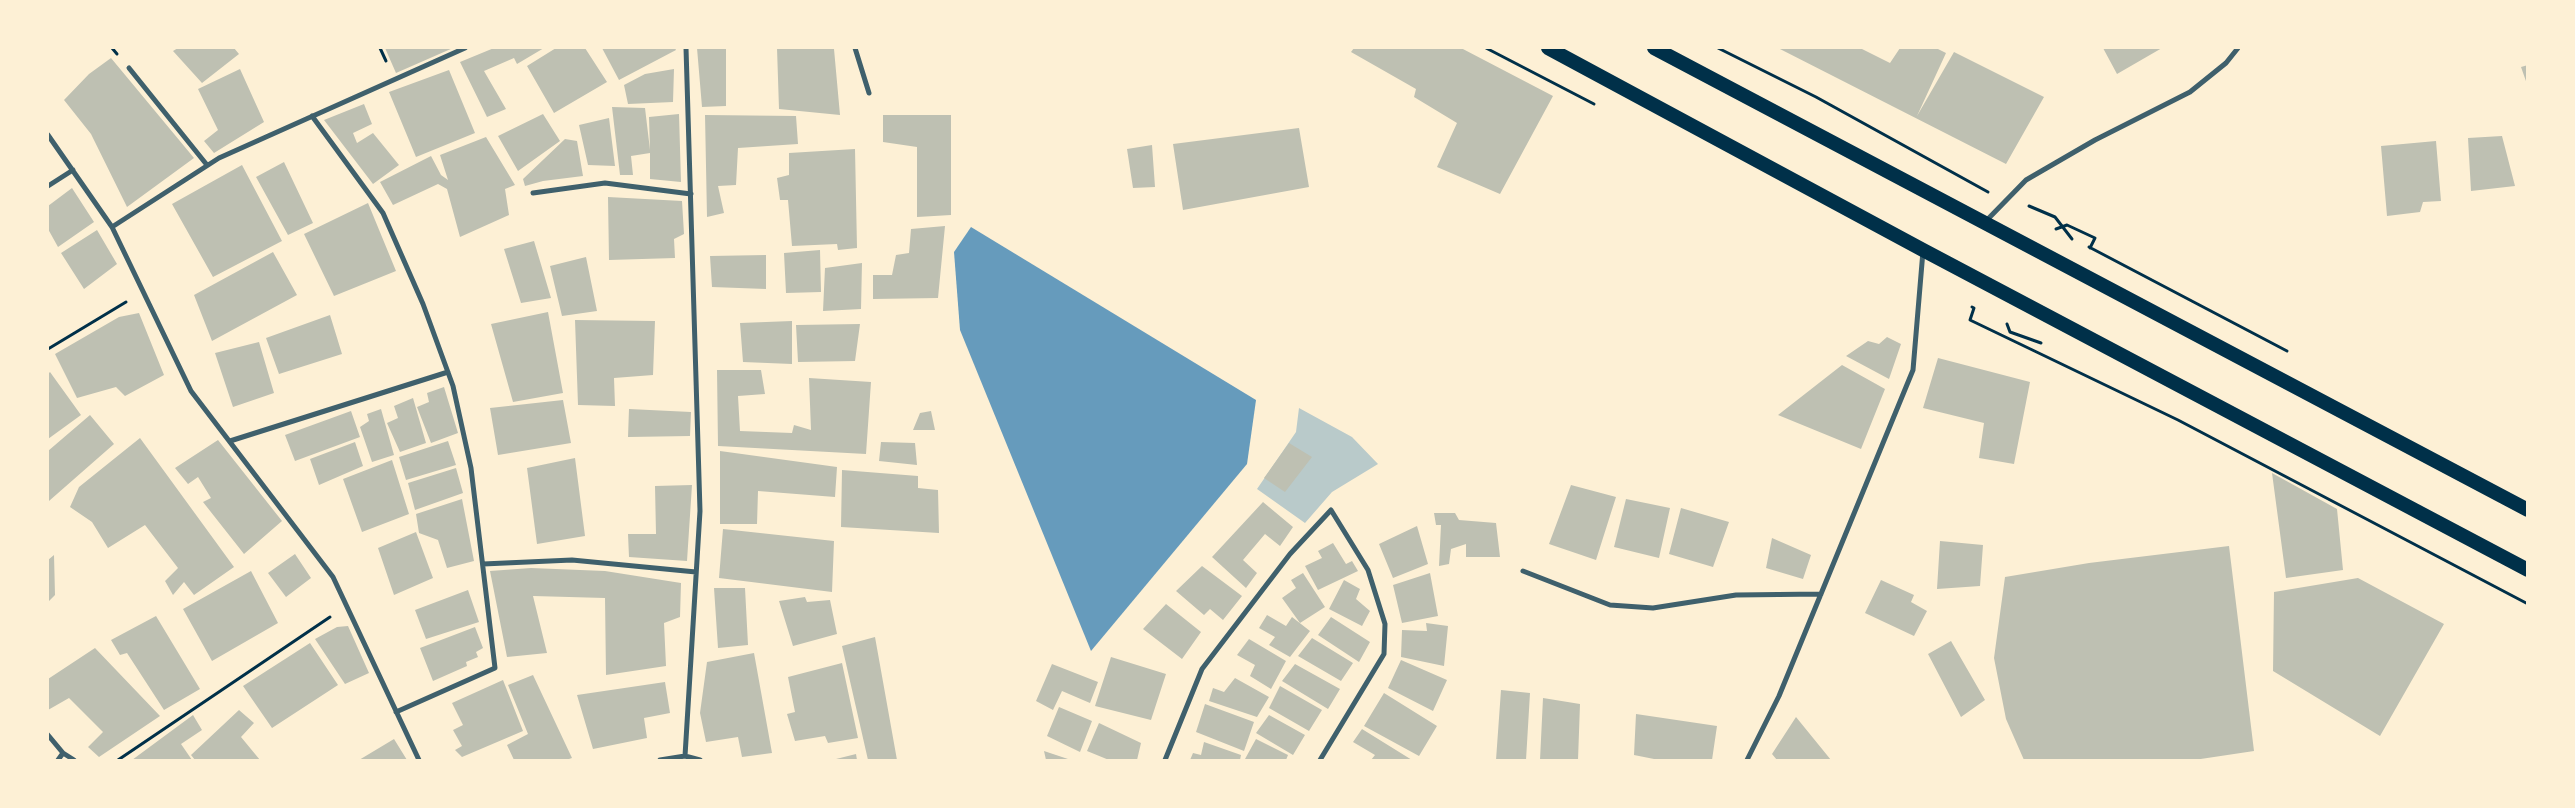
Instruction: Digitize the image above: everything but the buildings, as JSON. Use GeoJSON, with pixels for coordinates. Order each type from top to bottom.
{"type":"FeatureCollection","features":[{"type":"Feature","properties":{"kind":"highway"},"geometry":{"type":"LineString","coordinates":[[1548,48],[1923,250],[2528,570]]}},
{"type":"Feature","properties":{"kind":"highway"},"geometry":{"type":"LineString","coordinates":[[1654,48],[2528,510]]}},
{"type":"Feature","properties":{"kind":"street"},"geometry":{"type":"LineString","coordinates":[[112,227],[219,158],[465,48]]}},
{"type":"Feature","properties":{"kind":"street"},"geometry":{"type":"LineString","coordinates":[[685,756],[700,512],[686,48]]}},
{"type":"Feature","properties":{"kind":"street"},"geometry":{"type":"LineString","coordinates":[[855,48],[869,93]]}},
{"type":"Feature","properties":{"kind":"street"},"geometry":{"type":"LineString","coordinates":[[1984,223],[2026,180],[2095,140],[2190,92],[2226,63],[2238,48]]}},
{"type":"Feature","properties":{"kind":"street"},"geometry":{"type":"LineString","coordinates":[[129,68],[207,165]]}},
{"type":"Feature","properties":{"kind":"street"},"geometry":{"type":"LineString","coordinates":[[312,116],[383,213],[423,304],[453,386],[471,468],[495,668],[396,712]]}},
{"type":"Feature","properties":{"kind":"street"},"geometry":{"type":"LineString","coordinates":[[48,134],[112,227],[191,391],[333,577],[419,760]]}},
{"type":"Feature","properties":{"kind":"street"},"geometry":{"type":"LineString","coordinates":[[48,186],[73,170]]}},
{"type":"Feature","properties":{"kind":"street"},"geometry":{"type":"LineString","coordinates":[[533,193],[605,183],[691,194]]}},
{"type":"Feature","properties":{"kind":"street"},"geometry":{"type":"LineString","coordinates":[[1747,760],[1779,696],[1913,370],[1923,250]]}},
{"type":"Feature","properties":{"kind":"street"},"geometry":{"type":"LineString","coordinates":[[230,441],[448,372]]}},
{"type":"Feature","properties":{"kind":"street"},"geometry":{"type":"LineString","coordinates":[[1165,760],[1202,668],[1290,554],[1332,510],[1368,570],[1385,624],[1384,654],[1320,760]]}},
{"type":"Feature","properties":{"kind":"street"},"geometry":{"type":"LineString","coordinates":[[483,564],[572,560],[696,572]]}},
{"type":"Feature","properties":{"kind":"street"},"geometry":{"type":"LineString","coordinates":[[1523,571],[1610,605],[1653,608],[1736,595],[1821,594]]}},
{"type":"Feature","properties":{"kind":"street"},"geometry":{"type":"LineString","coordinates":[[48,735],[63,753],[74,760]]}},
{"type":"Feature","properties":{"kind":"street"},"geometry":{"type":"LineString","coordinates":[[58,760],[63,753]]}},
{"type":"Feature","properties":{"kind":"street"},"geometry":{"type":"LineString","coordinates":[[660,760],[685,756],[700,760]]}},
{"type":"Feature","properties":{"kind":"path"},"geometry":{"type":"LineString","coordinates":[[1486,48],[1600,107]]}},
{"type":"Feature","properties":{"kind":"path"},"geometry":{"type":"LineString","coordinates":[[1718,48],[1816,97],[1991,193]]}},
{"type":"Feature","properties":{"kind":"path"},"geometry":{"type":"LineString","coordinates":[[2025,205],[2055,217],[2073,241]]}},
{"type":"Feature","properties":{"kind":"path"},"geometry":{"type":"LineString","coordinates":[[2081,244],[2104,253],[2296,356]]}},
{"type":"Feature","properties":{"kind":"path"},"geometry":{"type":"LineString","coordinates":[[48,349],[144,292]]}},
{"type":"Feature","properties":{"kind":"path"},"geometry":{"type":"LineString","coordinates":[[1966,304],[1974,308],[1970,320],[2178,420],[2528,604]]}},
{"type":"Feature","properties":{"kind":"path"},"geometry":{"type":"LineString","coordinates":[[118,760],[347,605]]}},
{"type":"Feature","properties":{"kind":"shaded area"},"geometry":{"type":"Polygon","coordinates":[[[1299,408],[1352,437],[1378,464],[1332,492],[1305,523],[1257,489],[1296,432],[1299,408]]]}},
{"type":"Feature","properties":{"kind":"water"},"geometry":{"type":"Polygon","coordinates":[[[971,227],[1256,400],[1247,464],[1091,651],[960,330],[954,252],[971,227]]]}}]}
